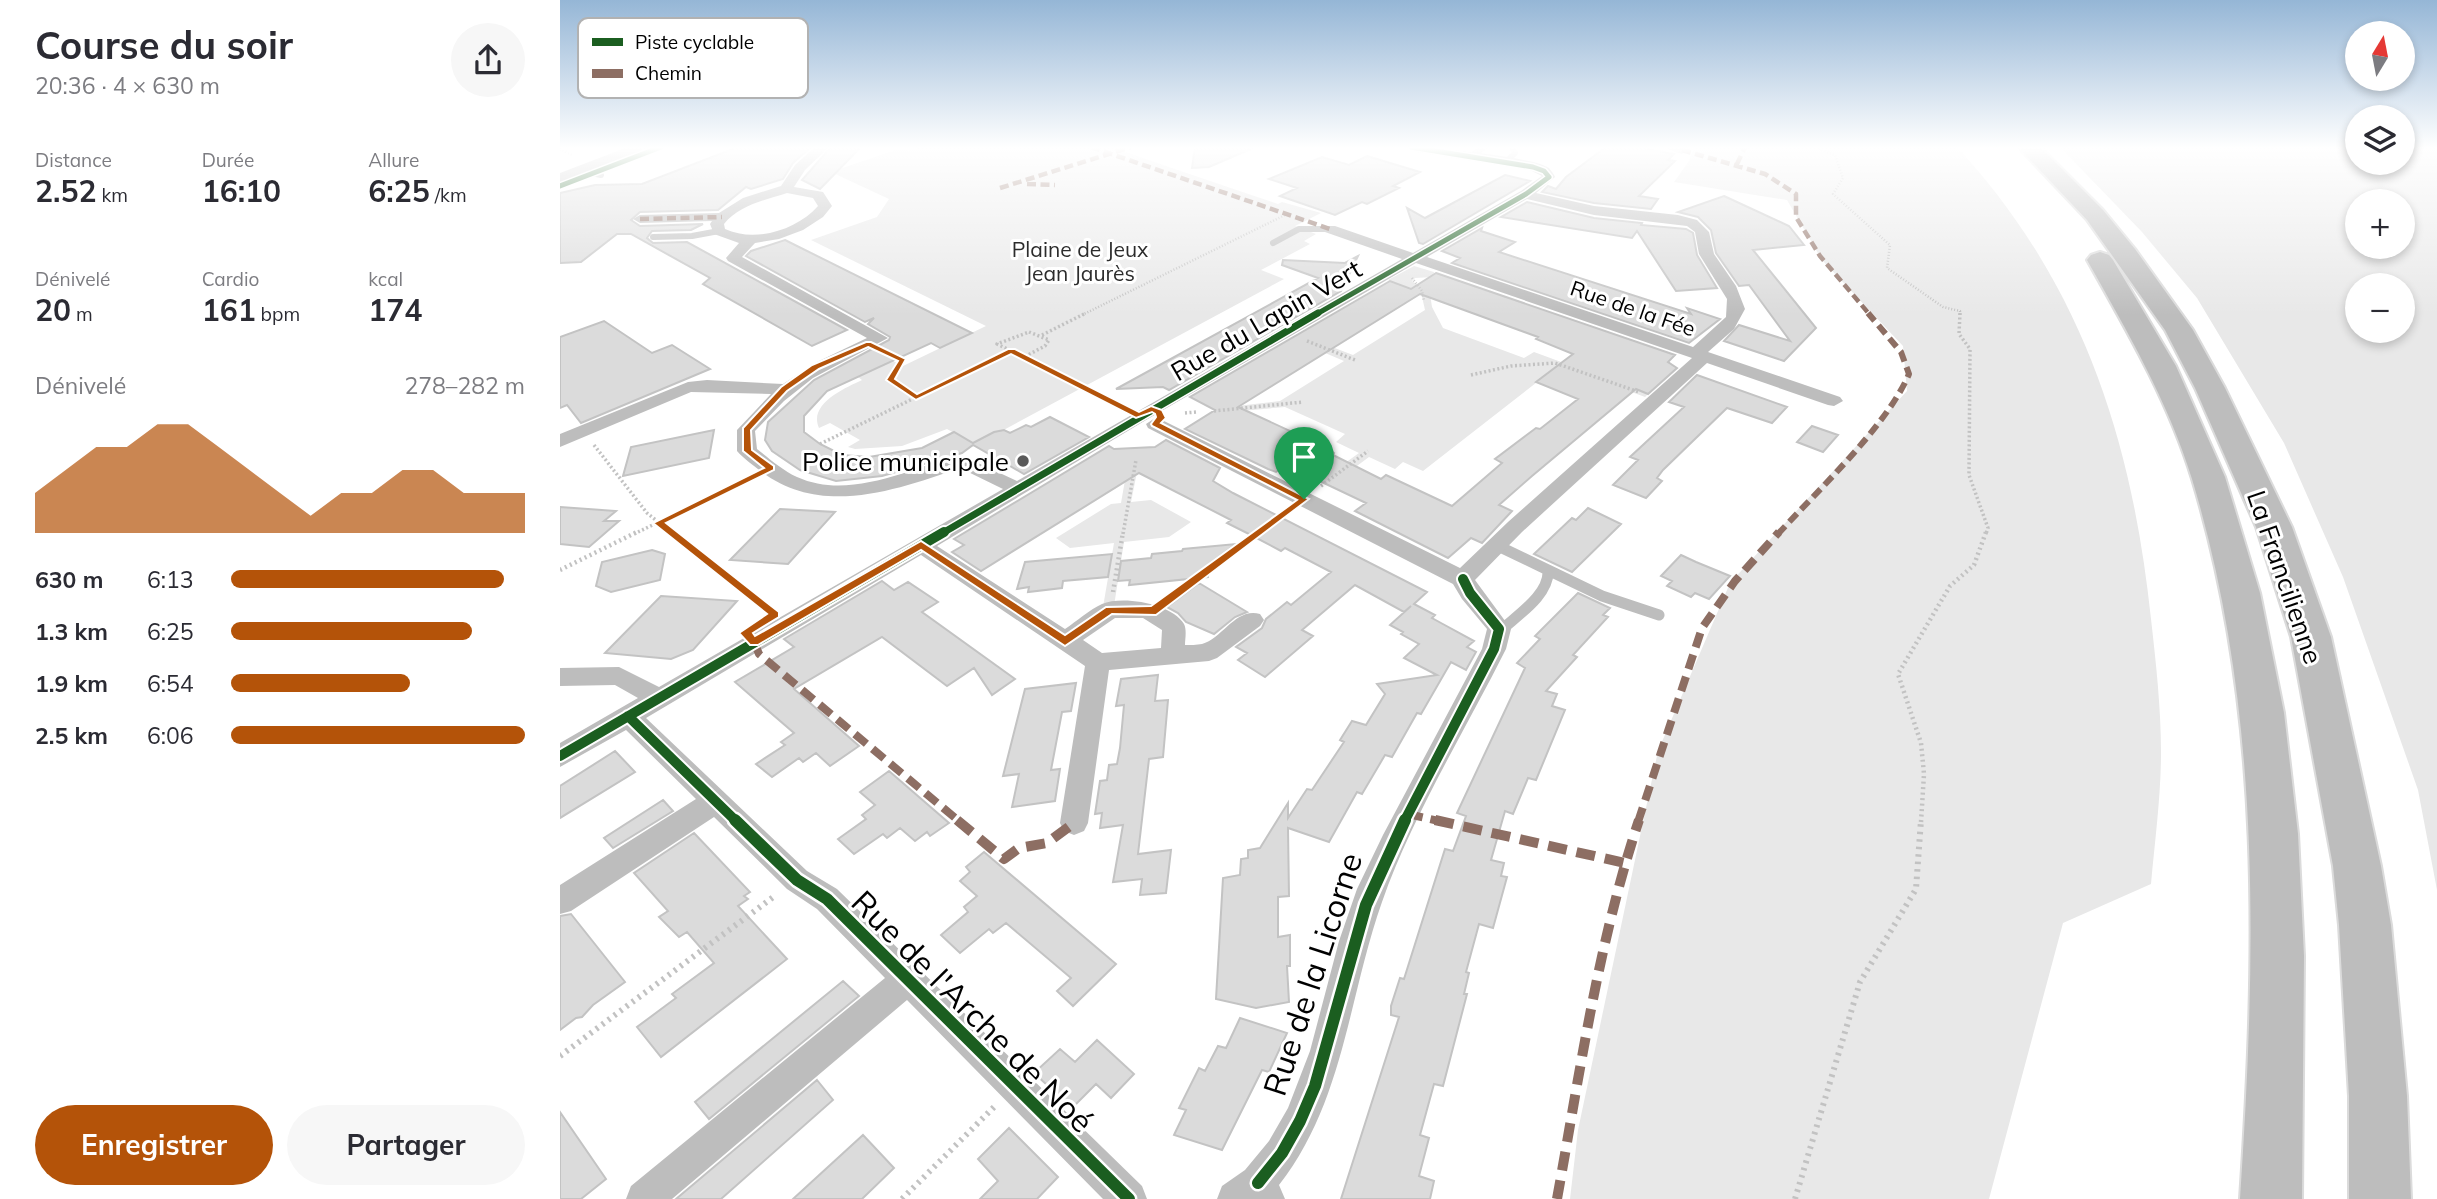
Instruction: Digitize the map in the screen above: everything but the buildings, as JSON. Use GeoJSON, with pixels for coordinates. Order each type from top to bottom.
{"type":"FeatureCollection","features":[{"type":"Feature","properties":{"kind":"highway","name":"La Francilienne"},"geometry":{"type":"LineString","coordinates":[[2055,203],[2120,289],[2144,329],[2196,442],[2236,570],[2255,656],[2269,761],[2278,896],[2278,1059],[2271,1199]]}},
{"type":"Feature","properties":{"kind":"highway","name":"La Francilienne"},"geometry":{"type":"LineString","coordinates":[[2083,203],[2133,263],[2179,330],[2221,411],[2273,527],[2311,637],[2357,866],[2365,925],[2378,1096],[2380,1199]]}},
{"type":"Feature","properties":{"kind":"street"},"geometry":{"type":"LineString","coordinates":[[720,224],[747,203]]}},
{"type":"Feature","properties":{"kind":"street"},"geometry":{"type":"LineString","coordinates":[[640,219],[720,224],[739,239],[750,240],[797,227],[814,217],[825,206],[823,203]]}},
{"type":"Feature","properties":{"kind":"street","name":"Rue du Lapin Vert"},"geometry":{"type":"LineString","coordinates":[[560,756],[1511,203]]}},
{"type":"Feature","properties":{"kind":"street"},"geometry":{"type":"LineString","coordinates":[[1463,579],[1496,545],[1700,356],[1733,320],[1737,309],[1735,295],[1704,249],[1703,234],[1699,228],[1675,219],[1614,215],[1557,203]]}},
{"type":"Feature","properties":{"kind":"street","name":"Rue de la Fée"},"geometry":{"type":"LineString","coordinates":[[1330,229],[1834,401]]}},
{"type":"Feature","properties":{"kind":"street"},"geometry":{"type":"LineString","coordinates":[[750,240],[733,258],[880,338],[816,367],[784,389],[746,430],[747,451],[793,483],[826,490],[862,489],[909,479],[961,461],[1018,489]]}},
{"type":"Feature","properties":{"kind":"street"},"geometry":{"type":"LineString","coordinates":[[568,435],[688,387],[707,385],[784,389]]}},
{"type":"Feature","properties":{"kind":"street"},"geometry":{"type":"LineString","coordinates":[[1143,418],[1463,579],[1471,597],[1494,618],[1499,632]]}},
{"type":"Feature","properties":{"kind":"street"},"geometry":{"type":"LineString","coordinates":[[921,545],[1098,662],[1209,652],[1252,620]]}},
{"type":"Feature","properties":{"kind":"street"},"geometry":{"type":"LineString","coordinates":[[1065,641],[1110,610],[1148,610],[1174,627],[1172,655]]}},
{"type":"Feature","properties":{"kind":"street","name":"Rue de la Licorne"},"geometry":{"type":"LineString","coordinates":[[1253,1194],[1279,1160],[1300,1123],[1319,1078],[1358,932],[1386,855],[1494,649],[1499,632]]}},
{"type":"Feature","properties":{"kind":"street"},"geometry":{"type":"LineString","coordinates":[[1074,823],[1098,662]]}},
{"type":"Feature","properties":{"kind":"street"},"geometry":{"type":"LineString","coordinates":[[560,677],[619,676],[658,698]]}},
{"type":"Feature","properties":{"kind":"street","name":"Rue de l'Arche de Noé"},"geometry":{"type":"LineString","coordinates":[[628,716],[797,880],[827,899],[1014,1088],[1129,1199]]}},
{"type":"Feature","properties":{"kind":"street"},"geometry":{"type":"LineString","coordinates":[[560,901],[716,801]]}},
{"type":"Feature","properties":{"kind":"street"},"geometry":{"type":"LineString","coordinates":[[644,1199],[906,980]]}},
{"type":"Feature","properties":{"kind":"lane"},"geometry":{"type":"LineString","coordinates":[[653,237],[692,236],[720,224]]}},
{"type":"Feature","properties":{"kind":"lane"},"geometry":{"type":"LineString","coordinates":[[1273,243],[1299,229],[1330,229]]}},
{"type":"Feature","properties":{"kind":"lane"},"geometry":{"type":"LineString","coordinates":[[1496,545],[1588,591],[1634,609],[1659,615]]}},
{"type":"Feature","properties":{"kind":"lane"},"geometry":{"type":"LineString","coordinates":[[1499,632],[1541,593],[1549,581],[1548,570]]}},
{"type":"Feature","properties":{"kind":"path"},"geometry":{"type":"LineString","coordinates":[[1795,1199],[1860,982],[1916,889],[1924,774],[1920,743],[1898,674],[1950,586],[1974,565],[1988,528],[1969,475],[1970,349],[1959,334],[1960,312],[1943,307],[1887,268],[1890,245],[1843,203]]}},
{"type":"Feature","properties":{"kind":"path"},"geometry":{"type":"LineString","coordinates":[[1042,335],[1287,214]]}},
{"type":"Feature","properties":{"kind":"path"},"geometry":{"type":"LineString","coordinates":[[1397,269],[1411,276],[1422,291],[1424,301]]}},
{"type":"Feature","properties":{"kind":"path"},"geometry":{"type":"LineString","coordinates":[[1024,357],[1045,346],[1049,340],[1029,332],[997,344],[1143,418]]}},
{"type":"Feature","properties":{"kind":"path"},"geometry":{"type":"LineString","coordinates":[[1287,333],[1355,360]]}},
{"type":"Feature","properties":{"kind":"path"},"geometry":{"type":"LineString","coordinates":[[869,343],[903,360],[891,380],[916,397]]}},
{"type":"Feature","properties":{"kind":"path"},"geometry":{"type":"LineString","coordinates":[[820,444],[1012,351]]}},
{"type":"Feature","properties":{"kind":"path"},"geometry":{"type":"LineString","coordinates":[[1471,375],[1511,366],[1555,363],[1647,395]]}},
{"type":"Feature","properties":{"kind":"path"},"geometry":{"type":"LineString","coordinates":[[1214,411],[1303,402]]}},
{"type":"Feature","properties":{"kind":"path"},"geometry":{"type":"LineString","coordinates":[[568,435],[647,513],[775,614],[745,633],[754,642]]}},
{"type":"Feature","properties":{"kind":"path"},"geometry":{"type":"LineString","coordinates":[[1152,612],[1368,452]]}},
{"type":"Feature","properties":{"kind":"path"},"geometry":{"type":"LineString","coordinates":[[1110,610],[1136,460]]}},
{"type":"Feature","properties":{"kind":"path"},"geometry":{"type":"LineString","coordinates":[[560,570],[771,468]]}},
{"type":"Feature","properties":{"kind":"path"},"geometry":{"type":"LineString","coordinates":[[560,1056],[797,880]]}},
{"type":"Feature","properties":{"kind":"path"},"geometry":{"type":"LineString","coordinates":[[902,1199],[1014,1088]]}},
{"type":"Feature","properties":{"kind":"green space","name":"Plaine de Jeux Jean Jaurès"},"geometry":{"type":"Polygon","coordinates":[[[886,203],[1285,203],[1321,213],[1295,226],[1316,234],[1304,241],[1310,244],[1261,270],[1284,279],[974,446],[966,449],[965,439],[947,429],[902,446],[855,449],[848,447],[860,440],[830,423],[819,428],[817,419],[823,404],[862,380],[858,377],[893,361],[903,366],[986,326],[811,240],[877,217],[886,203]]]}},
{"type":"Feature","properties":{"kind":"green space"},"geometry":{"type":"Polygon","coordinates":[[[1789,203],[2003,203],[2037,253],[2068,309],[2094,366],[2114,426],[2130,488],[2142,553],[2158,686],[2161,735],[2159,801],[2151,884],[2063,923],[1989,1199],[1570,1199],[1578,1130],[1658,751],[1730,583],[1907,391],[1903,346],[1822,260],[1789,203]]]}},
{"type":"Feature","properties":{"kind":"green space"},"geometry":{"type":"Polygon","coordinates":[[[2114,203],[2345,203],[2345,259],[2415,259],[2415,203],[2437,203],[2437,890],[2418,790],[2343,577],[2284,443],[2197,298],[2114,203]]]}},
{"type":"Feature","properties":{"kind":"green space"},"geometry":{"type":"Polygon","coordinates":[[[1414,266],[1434,272],[1433,277],[1415,278],[1412,281],[1430,294],[1432,307],[1443,328],[1524,358],[1534,352],[1648,394],[1645,397],[1559,365],[1423,471],[1403,462],[1395,469],[1369,457],[1330,486],[1320,481],[1359,453],[1336,442],[1345,434],[1285,407],[1218,413],[1220,408],[1280,401],[1344,361],[1290,338],[1298,334],[1353,355],[1425,310],[1421,292],[1388,280],[1414,266]]]}},
{"type":"Feature","properties":{"kind":"green space"},"geometry":{"type":"Polygon","coordinates":[[[1139,462],[1131,502],[1151,500],[1191,522],[1169,537],[1124,542],[1114,606],[1103,607],[1114,543],[1070,548],[1056,538],[1111,504],[1121,503],[1128,463],[1139,462]]]}},
{"type":"Feature","properties":{"kind":"marked path"},"geometry":{"type":"LineString","coordinates":[[1254,203],[1330,229]]}},
{"type":"Feature","properties":{"kind":"marked path"},"geometry":{"type":"LineString","coordinates":[[1557,1199],[1596,984],[1628,852],[1702,628],[1735,581],[1857,447],[1901,393],[1909,374],[1901,352],[1820,256],[1796,217],[1796,203]]}},
{"type":"Feature","properties":{"kind":"marked path"},"geometry":{"type":"LineString","coordinates":[[640,219],[722,217]]}},
{"type":"Feature","properties":{"kind":"marked path"},"geometry":{"type":"LineString","coordinates":[[754,642],[759,654],[1004,859],[1019,848],[1047,843],[1074,823]]}},
{"type":"Feature","properties":{"kind":"marked path"},"geometry":{"type":"LineString","coordinates":[[1408,814],[1625,863]]}},
{"type":"Feature","properties":{"kind":"cycle path"},"geometry":{"type":"LineString","coordinates":[[560,756],[1139,416],[1510,203]]}},
{"type":"Feature","properties":{"kind":"cycle path"},"geometry":{"type":"LineString","coordinates":[[1258,1183],[1282,1153],[1315,1086],[1355,941],[1378,874],[1494,649],[1499,629],[1474,599],[1463,579]]}},
{"type":"Feature","properties":{"kind":"cycle path"},"geometry":{"type":"LineString","coordinates":[[628,716],[797,880],[827,899],[1129,1199]]}},
{"type":"Feature","properties":{"kind":"place","name":"Police municipale"},"geometry":{"type":"Point","coordinates":[1023,461]}},
{"type":"Feature","properties":{"kind":"route"},"geometry":{"type":"LineString","coordinates":[[869,343],[903,360],[891,380],[916,397],[1012,351],[1139,416],[1151,409],[1159,412],[1161,418],[1155,424],[1304,499],[1152,612],[1110,610],[1065,641],[921,545],[754,642],[745,633],[775,614],[659,523],[771,468],[747,451],[746,430],[784,389],[816,367],[869,343]]}}]}
